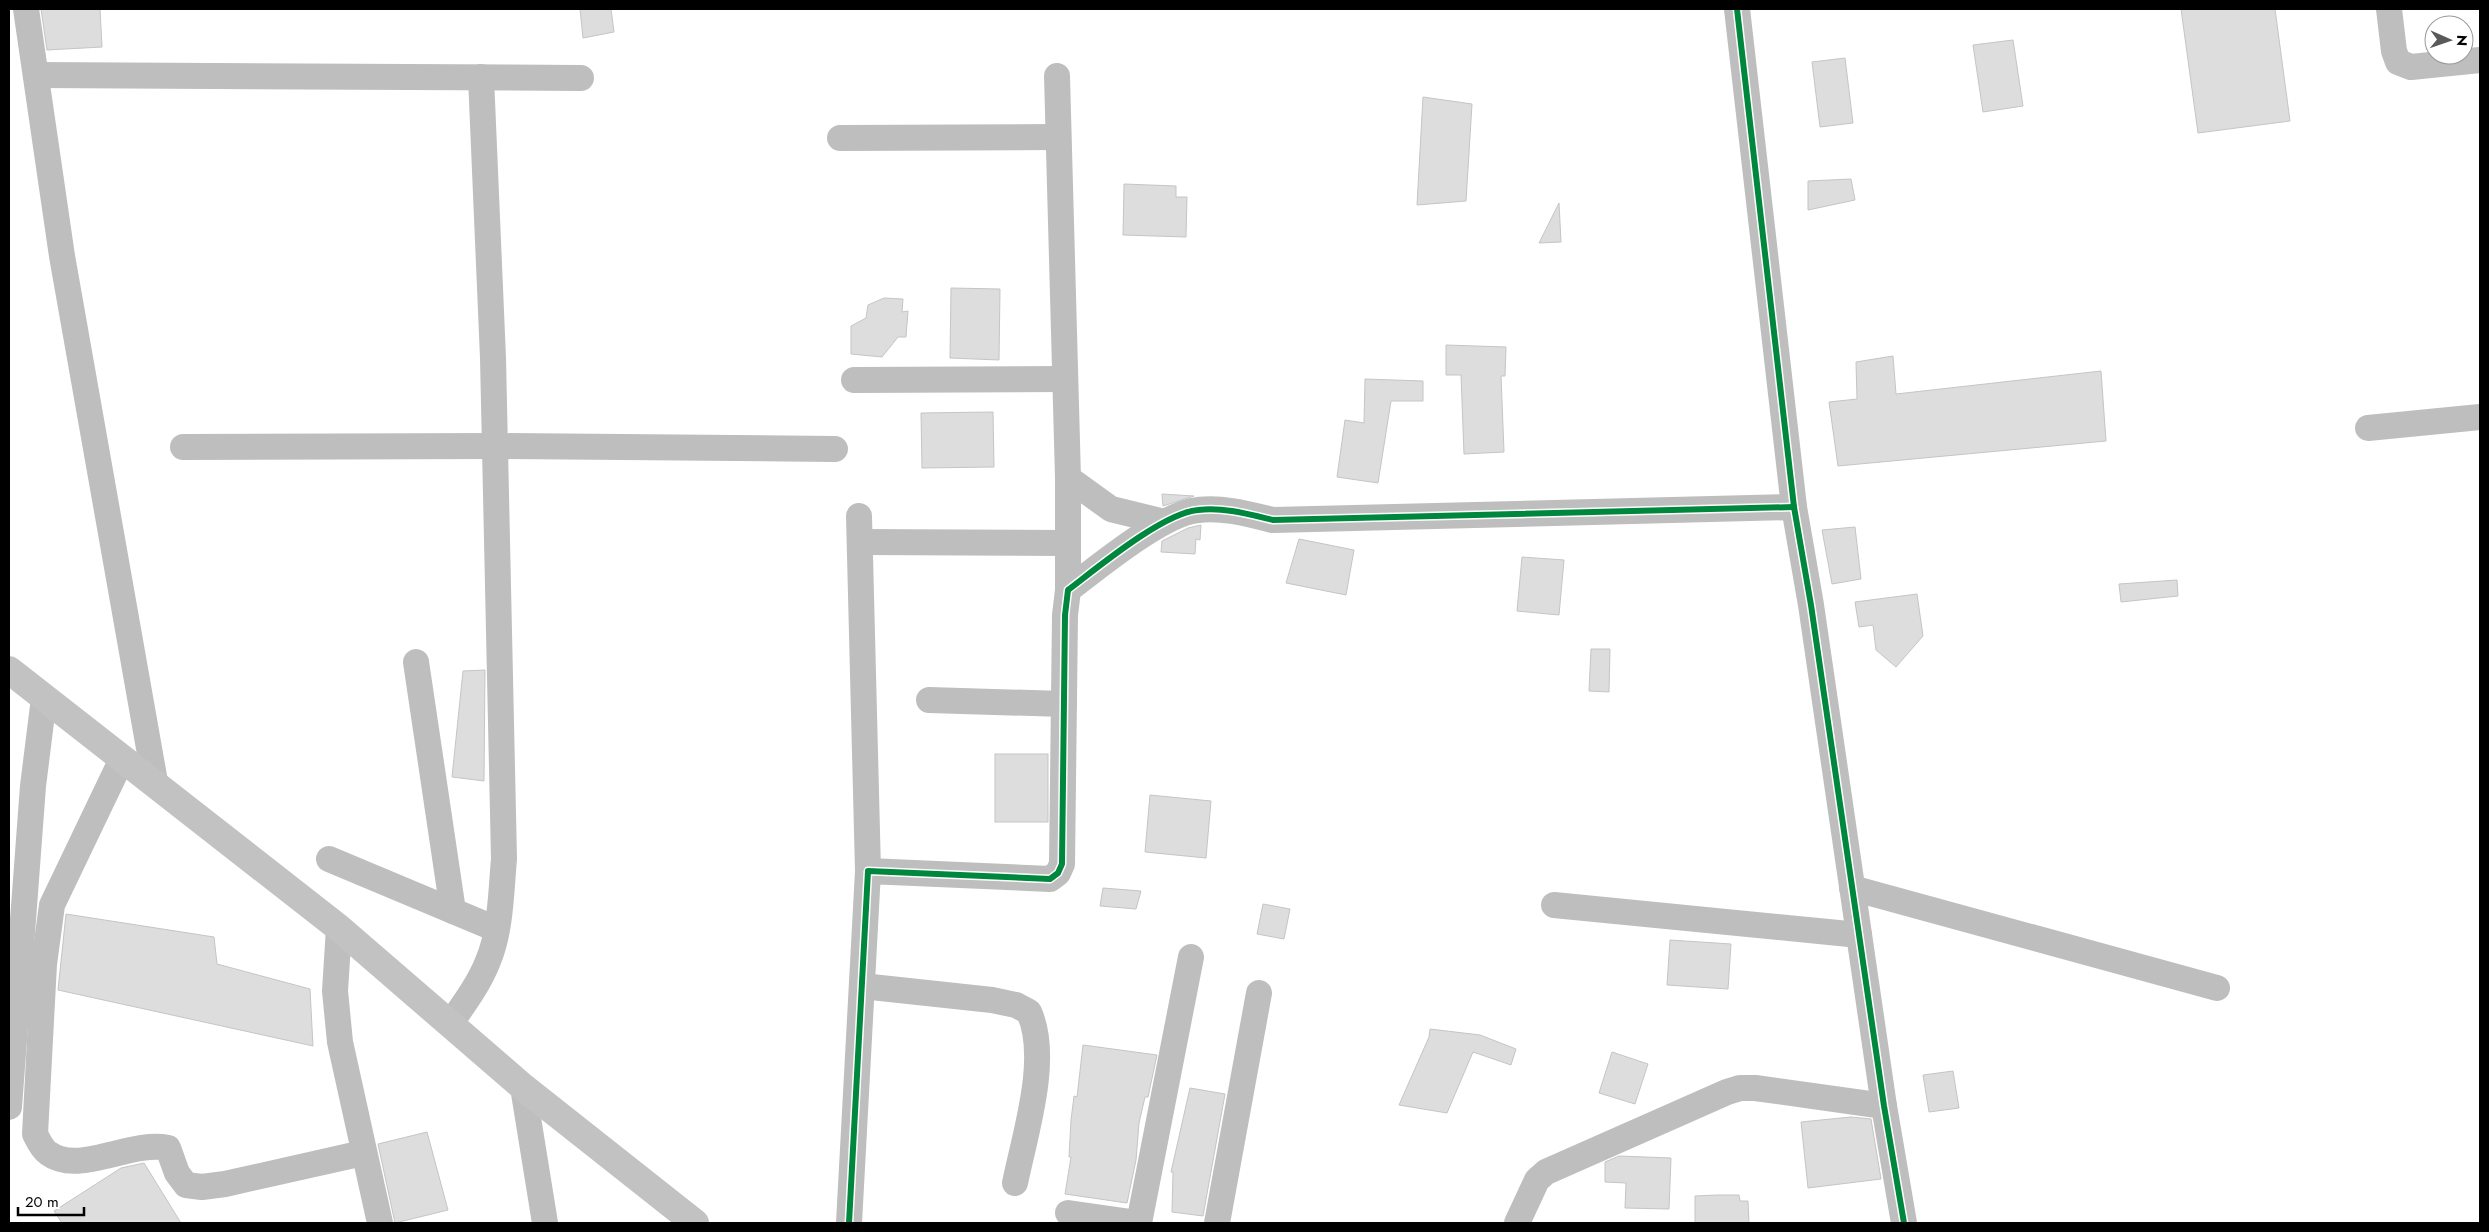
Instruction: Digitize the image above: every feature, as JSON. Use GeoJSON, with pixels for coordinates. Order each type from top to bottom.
{"type":"FeatureCollection","features":[{"type":"Feature","properties":{"kind":"main road"},"geometry":{"type":"LineString","coordinates":[[9,670],[155,782],[339,928],[671,1214],[695,1223]]}},
{"type":"Feature","properties":{"kind":"street"},"geometry":{"type":"LineString","coordinates":[[26,9],[62,256],[155,782]]}},
{"type":"Feature","properties":{"kind":"street"},"geometry":{"type":"LineString","coordinates":[[1736,9],[1794,506],[1811,605],[1884,1106],[1904,1223]]}},
{"type":"Feature","properties":{"kind":"street"},"geometry":{"type":"LineString","coordinates":[[2389,9],[2394,51],[2398,62],[2412,67],[2480,60]]}},
{"type":"Feature","properties":{"kind":"street"},"geometry":{"type":"LineString","coordinates":[[36,75],[581,78]]}},
{"type":"Feature","properties":{"kind":"street"},"geometry":{"type":"LineString","coordinates":[[868,871],[1050,880],[1058,873],[1062,864],[1064,704],[1068,590],[1068,478],[1057,76]]}},
{"type":"Feature","properties":{"kind":"street"},"geometry":{"type":"LineString","coordinates":[[450,1024],[479,980],[489,960],[496,929],[504,859],[504,788],[495,446],[481,77]]}},
{"type":"Feature","properties":{"kind":"street"},"geometry":{"type":"LineString","coordinates":[[840,138],[1058,137]]}},
{"type":"Feature","properties":{"kind":"street"},"geometry":{"type":"LineString","coordinates":[[854,380],[1064,379]]}},
{"type":"Feature","properties":{"kind":"street"},"geometry":{"type":"LineString","coordinates":[[2368,428],[2480,417]]}},
{"type":"Feature","properties":{"kind":"street"},"geometry":{"type":"LineString","coordinates":[[183,447],[495,446],[835,450]]}},
{"type":"Feature","properties":{"kind":"street"},"geometry":{"type":"LineString","coordinates":[[1068,478],[1111,509],[1164,522]]}},
{"type":"Feature","properties":{"kind":"street"},"geometry":{"type":"LineString","coordinates":[[1068,590],[1111,557],[1164,522],[1196,510],[1232,510],[1274,520],[1794,506]]}},
{"type":"Feature","properties":{"kind":"street"},"geometry":{"type":"LineString","coordinates":[[849,1223],[868,871],[859,516]]}},
{"type":"Feature","properties":{"kind":"street"},"geometry":{"type":"LineString","coordinates":[[860,542],[1068,543]]}},
{"type":"Feature","properties":{"kind":"street"},"geometry":{"type":"LineString","coordinates":[[416,662],[453,911]]}},
{"type":"Feature","properties":{"kind":"street"},"geometry":{"type":"LineString","coordinates":[[9,1107],[31,805],[44,698]]}},
{"type":"Feature","properties":{"kind":"street"},"geometry":{"type":"LineString","coordinates":[[929,700],[1064,704]]}},
{"type":"Feature","properties":{"kind":"street"},"geometry":{"type":"LineString","coordinates":[[122,758],[52,905],[44,964],[35,1134],[46,1153],[69,1161],[99,1158],[138,1146],[168,1148],[177,1173],[186,1186],[202,1187],[225,1184],[363,1153]]}},
{"type":"Feature","properties":{"kind":"street"},"geometry":{"type":"LineString","coordinates":[[329,859],[496,929]]}},
{"type":"Feature","properties":{"kind":"street"},"geometry":{"type":"LineString","coordinates":[[1852,888],[2217,988]]}},
{"type":"Feature","properties":{"kind":"street"},"geometry":{"type":"LineString","coordinates":[[1554,905],[1859,935]]}},
{"type":"Feature","properties":{"kind":"street"},"geometry":{"type":"LineString","coordinates":[[339,928],[335,991],[340,1042],[380,1223]]}},
{"type":"Feature","properties":{"kind":"street"},"geometry":{"type":"LineString","coordinates":[[1068,1212],[1138,1223],[1191,957]]}},
{"type":"Feature","properties":{"kind":"street"},"geometry":{"type":"LineString","coordinates":[[862,986],[992,1000],[1016,1005],[1029,1012],[1037,1041],[1038,1064],[1015,1183]]}},
{"type":"Feature","properties":{"kind":"street"},"geometry":{"type":"LineString","coordinates":[[1217,1223],[1259,993]]}},
{"type":"Feature","properties":{"kind":"street"},"geometry":{"type":"LineString","coordinates":[[523,1087],[545,1223]]}},
{"type":"Feature","properties":{"kind":"street"},"geometry":{"type":"LineString","coordinates":[[1517,1223],[1537,1180],[1546,1172],[1727,1092],[1740,1088],[1755,1088],[1884,1106]]}},
{"type":"Feature","properties":{"kind":"building"},"geometry":{"type":"Polygon","coordinates":[[[41,9],[100,9],[102,47],[47,50],[41,9]]]}},
{"type":"Feature","properties":{"kind":"building"},"geometry":{"type":"Polygon","coordinates":[[[580,9],[611,9],[614,32],[583,38],[580,9]]]}},
{"type":"Feature","properties":{"kind":"building"},"geometry":{"type":"Polygon","coordinates":[[[2181,9],[2275,9],[2290,121],[2198,133],[2181,9]]]}},
{"type":"Feature","properties":{"kind":"building"},"geometry":{"type":"Polygon","coordinates":[[[2013,40],[2023,106],[1983,112],[1973,45],[2013,40]]]}},
{"type":"Feature","properties":{"kind":"building"},"geometry":{"type":"Polygon","coordinates":[[[1845,58],[1853,123],[1820,127],[1812,62],[1845,58]]]}},
{"type":"Feature","properties":{"kind":"building"},"geometry":{"type":"Polygon","coordinates":[[[1423,97],[1472,104],[1466,201],[1417,205],[1423,97]]]}},
{"type":"Feature","properties":{"kind":"building"},"geometry":{"type":"Polygon","coordinates":[[[1851,179],[1855,200],[1808,210],[1808,181],[1851,179]]]}},
{"type":"Feature","properties":{"kind":"building"},"geometry":{"type":"Polygon","coordinates":[[[1124,184],[1176,186],[1176,197],[1187,197],[1186,237],[1123,235],[1124,184]]]}},
{"type":"Feature","properties":{"kind":"building"},"geometry":{"type":"Polygon","coordinates":[[[1559,203],[1561,242],[1539,243],[1559,203]]]}},
{"type":"Feature","properties":{"kind":"building"},"geometry":{"type":"Polygon","coordinates":[[[951,288],[1000,289],[999,360],[950,358],[951,288]]]}},
{"type":"Feature","properties":{"kind":"building"},"geometry":{"type":"Polygon","coordinates":[[[884,298],[903,299],[902,312],[908,311],[906,337],[898,337],[882,357],[851,354],[851,326],[866,318],[868,305],[884,298]]]}},
{"type":"Feature","properties":{"kind":"building"},"geometry":{"type":"Polygon","coordinates":[[[1446,345],[1506,347],[1505,376],[1501,376],[1504,452],[1464,454],[1461,375],[1446,375],[1446,345]]]}},
{"type":"Feature","properties":{"kind":"building"},"geometry":{"type":"Polygon","coordinates":[[[1893,356],[1896,394],[2101,371],[2106,441],[1838,466],[1829,402],[1857,399],[1856,362],[1893,356]]]}},
{"type":"Feature","properties":{"kind":"building"},"geometry":{"type":"Polygon","coordinates":[[[1365,379],[1423,381],[1423,401],[1391,401],[1378,483],[1337,477],[1345,420],[1364,423],[1365,379]]]}},
{"type":"Feature","properties":{"kind":"building"},"geometry":{"type":"Polygon","coordinates":[[[993,412],[994,467],[922,468],[921,413],[993,412]]]}},
{"type":"Feature","properties":{"kind":"building"},"geometry":{"type":"Polygon","coordinates":[[[1162,494],[1194,496],[1163,506],[1162,494]]]}},
{"type":"Feature","properties":{"kind":"building"},"geometry":{"type":"Polygon","coordinates":[[[1201,525],[1200,540],[1196,539],[1195,554],[1161,552],[1162,541],[1188,528],[1201,525]]]}},
{"type":"Feature","properties":{"kind":"building"},"geometry":{"type":"Polygon","coordinates":[[[1855,527],[1861,579],[1832,584],[1822,530],[1855,527]]]}},
{"type":"Feature","properties":{"kind":"building"},"geometry":{"type":"Polygon","coordinates":[[[1299,539],[1354,550],[1346,595],[1286,583],[1299,539]]]}},
{"type":"Feature","properties":{"kind":"building"},"geometry":{"type":"Polygon","coordinates":[[[1522,557],[1564,560],[1559,615],[1517,611],[1522,557]]]}},
{"type":"Feature","properties":{"kind":"building"},"geometry":{"type":"Polygon","coordinates":[[[2177,580],[2178,596],[2121,602],[2119,584],[2177,580]]]}},
{"type":"Feature","properties":{"kind":"building"},"geometry":{"type":"Polygon","coordinates":[[[1917,594],[1923,636],[1896,667],[1876,650],[1873,625],[1859,627],[1855,602],[1917,594]]]}},
{"type":"Feature","properties":{"kind":"building"},"geometry":{"type":"Polygon","coordinates":[[[1591,649],[1610,649],[1609,692],[1589,691],[1591,649]]]}},
{"type":"Feature","properties":{"kind":"building"},"geometry":{"type":"Polygon","coordinates":[[[485,670],[484,781],[452,777],[463,671],[485,670]]]}},
{"type":"Feature","properties":{"kind":"building"},"geometry":{"type":"Polygon","coordinates":[[[995,754],[1048,754],[1048,822],[995,822],[995,754]]]}},
{"type":"Feature","properties":{"kind":"building"},"geometry":{"type":"Polygon","coordinates":[[[1150,795],[1211,801],[1206,858],[1145,852],[1150,795]]]}},
{"type":"Feature","properties":{"kind":"building"},"geometry":{"type":"Polygon","coordinates":[[[1103,888],[1141,891],[1136,909],[1100,906],[1103,888]]]}},
{"type":"Feature","properties":{"kind":"building"},"geometry":{"type":"Polygon","coordinates":[[[1263,904],[1290,909],[1284,939],[1257,934],[1263,904]]]}},
{"type":"Feature","properties":{"kind":"building"},"geometry":{"type":"Polygon","coordinates":[[[66,914],[214,937],[217,964],[310,989],[313,1046],[58,990],[66,914]]]}},
{"type":"Feature","properties":{"kind":"building"},"geometry":{"type":"Polygon","coordinates":[[[1670,940],[1731,944],[1728,989],[1667,985],[1670,940]]]}},
{"type":"Feature","properties":{"kind":"building"},"geometry":{"type":"Polygon","coordinates":[[[1430,1029],[1480,1035],[1516,1049],[1511,1065],[1473,1052],[1447,1113],[1399,1105],[1429,1037],[1430,1029]]]}},
{"type":"Feature","properties":{"kind":"building"},"geometry":{"type":"Polygon","coordinates":[[[1083,1045],[1157,1055],[1148,1097],[1145,1097],[1139,1123],[1136,1160],[1127,1203],[1065,1194],[1071,1157],[1069,1157],[1071,1120],[1074,1096],[1077,1097],[1083,1045]]]}},
{"type":"Feature","properties":{"kind":"building"},"geometry":{"type":"Polygon","coordinates":[[[1612,1052],[1648,1064],[1635,1104],[1599,1093],[1612,1052]]]}},
{"type":"Feature","properties":{"kind":"building"},"geometry":{"type":"Polygon","coordinates":[[[1953,1071],[1959,1108],[1929,1112],[1923,1075],[1953,1071]]]}},
{"type":"Feature","properties":{"kind":"building"},"geometry":{"type":"Polygon","coordinates":[[[1190,1088],[1225,1094],[1203,1216],[1172,1212],[1173,1172],[1171,1172],[1190,1088]]]}},
{"type":"Feature","properties":{"kind":"building"},"geometry":{"type":"Polygon","coordinates":[[[1851,1117],[1871,1119],[1881,1179],[1808,1188],[1801,1122],[1851,1117]]]}},
{"type":"Feature","properties":{"kind":"building"},"geometry":{"type":"Polygon","coordinates":[[[427,1132],[448,1210],[395,1223],[378,1144],[427,1132]]]}},
{"type":"Feature","properties":{"kind":"building"},"geometry":{"type":"Polygon","coordinates":[[[1619,1156],[1671,1158],[1669,1209],[1625,1208],[1626,1183],[1605,1182],[1605,1162],[1619,1156]]]}},
{"type":"Feature","properties":{"kind":"building"},"geometry":{"type":"Polygon","coordinates":[[[144,1163],[181,1223],[62,1223],[54,1211],[121,1168],[144,1163]]]}},
{"type":"Feature","properties":{"kind":"building"},"geometry":{"type":"Polygon","coordinates":[[[1739,1195],[1740,1201],[1748,1201],[1749,1223],[1695,1223],[1695,1196],[1739,1195]]]}},
{"type":"Feature","properties":{"kind":"cycle path"},"geometry":{"type":"LineString","coordinates":[[1737,9],[1794,507],[1811,605],[1884,1106],[1904,1223]]}},
{"type":"Feature","properties":{"kind":"cycle path"},"geometry":{"type":"LineString","coordinates":[[849,1223],[868,871],[1050,879],[1058,873],[1062,864],[1065,615],[1068,590],[1149,531],[1184,513],[1198,510],[1227,510],[1273,520],[1794,507]]}}]}
